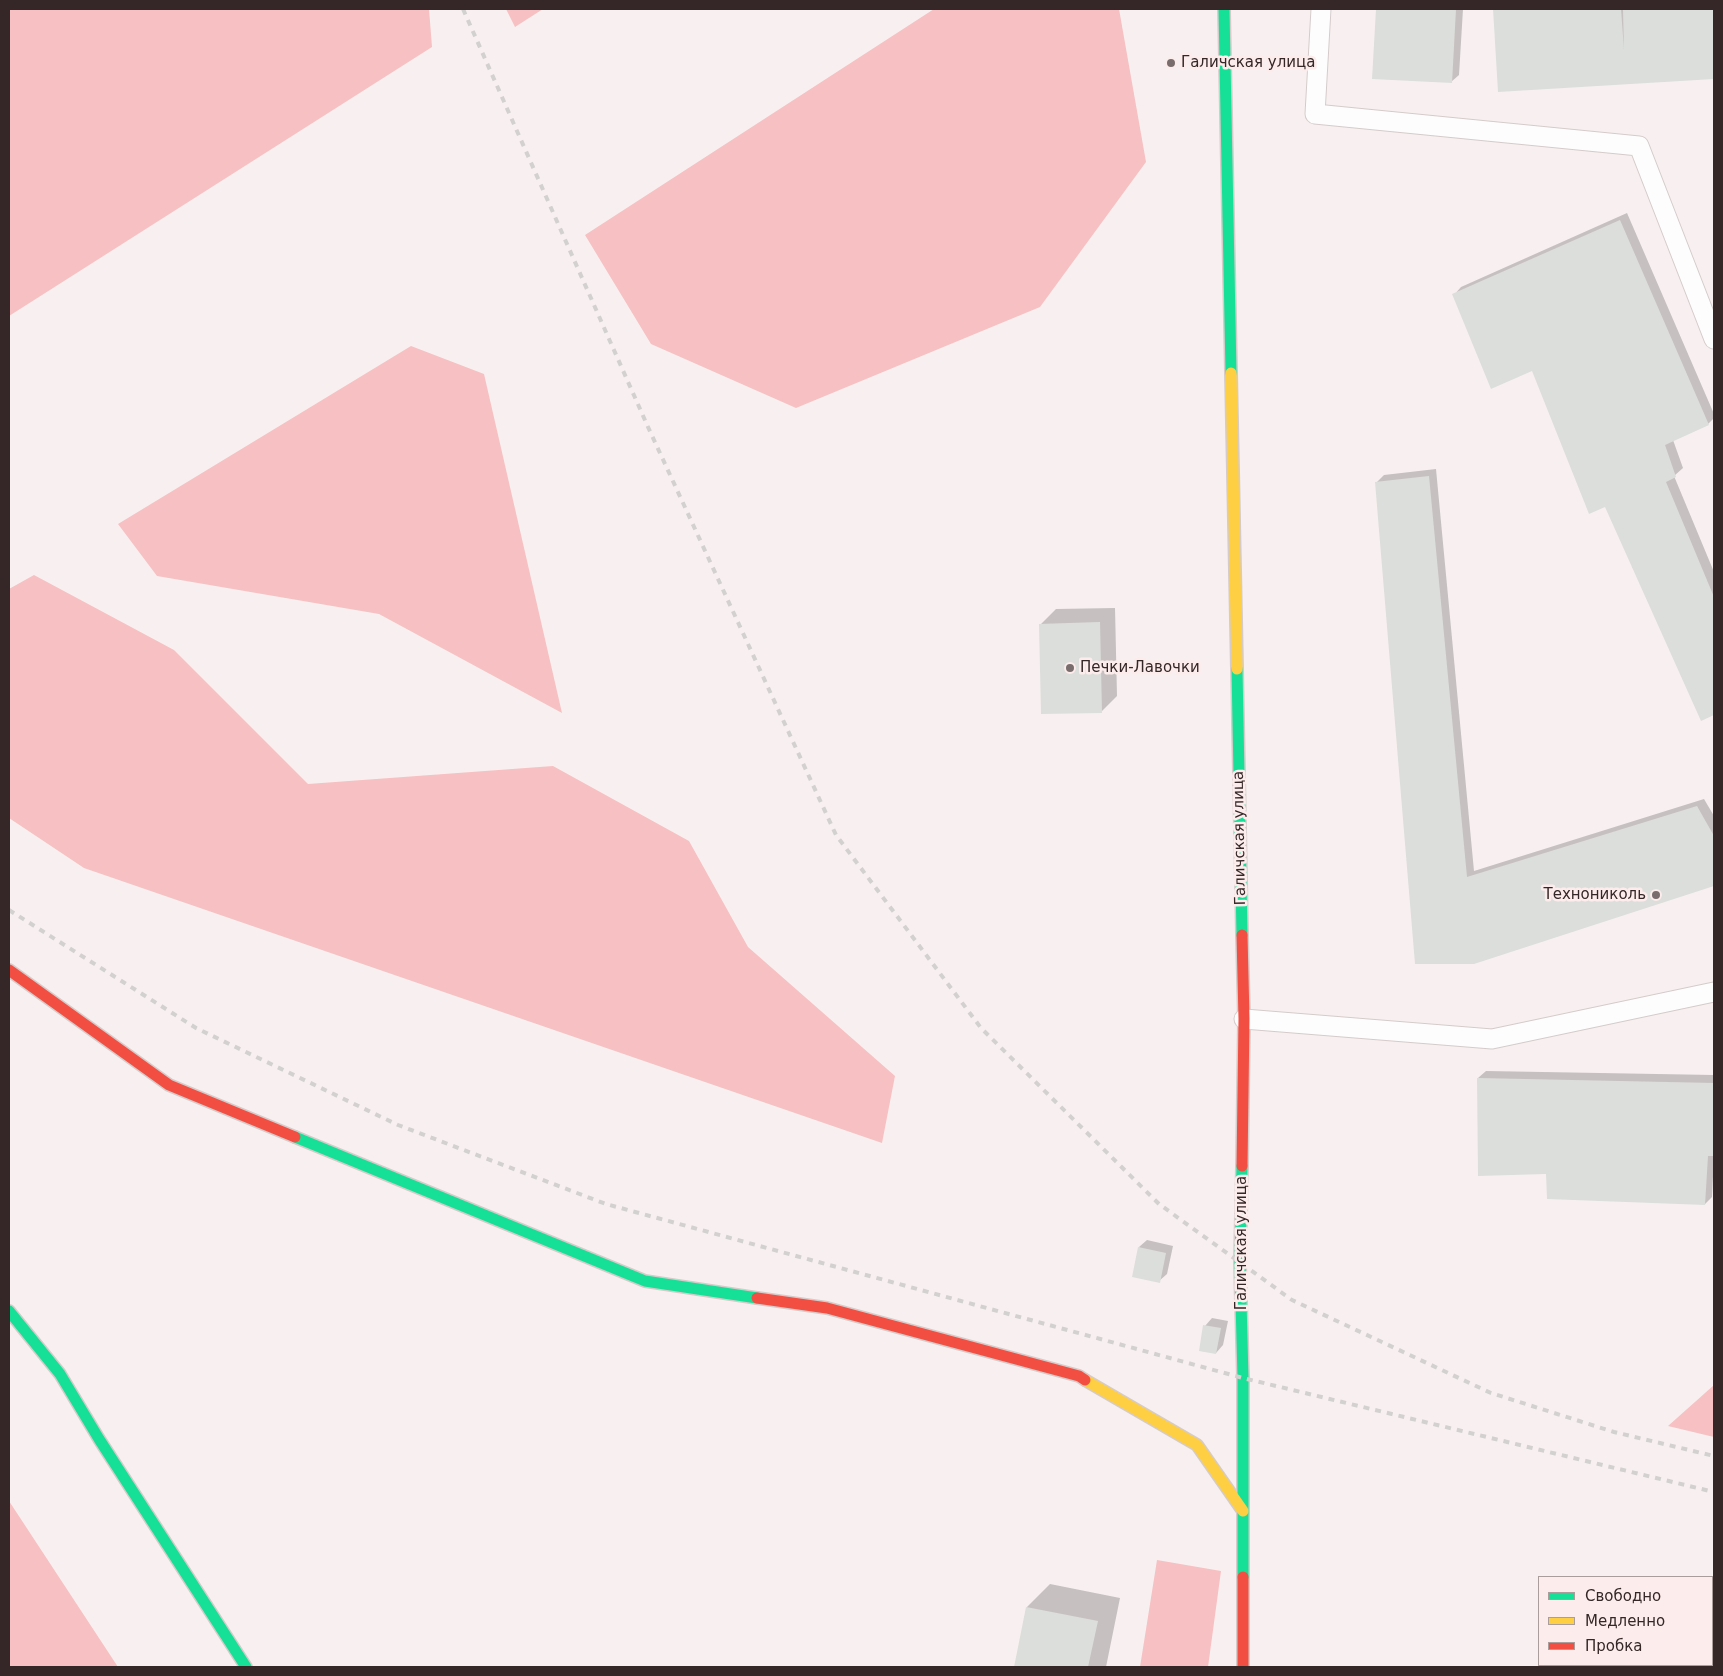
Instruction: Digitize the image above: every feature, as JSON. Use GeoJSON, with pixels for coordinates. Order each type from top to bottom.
{"type":"FeatureCollection","features":[{"type":"Feature","properties":{"kind":"street","name":"Галичская улица"},"geometry":{"type":"LineString","coordinates":[[1224,9],[1244,1019],[1240,1263],[1243,1378],[1243,1667]]}},
{"type":"Feature","properties":{"kind":"street"},"geometry":{"type":"LineString","coordinates":[[9,970],[169,1085],[645,1281],[827,1308],[1079,1376],[1197,1445],[1243,1511]]}},
{"type":"Feature","properties":{"kind":"street"},"geometry":{"type":"LineString","coordinates":[[9,1311],[60,1374],[99,1439],[246,1667]]}},
{"type":"Feature","properties":{"kind":"lane"},"geometry":{"type":"LineString","coordinates":[[1321,9],[1315,114],[1640,146],[1714,338]]}},
{"type":"Feature","properties":{"kind":"lane"},"geometry":{"type":"LineString","coordinates":[[1244,1019],[1492,1039],[1714,992]]}},
{"type":"Feature","properties":{"kind":"shaded area"},"geometry":{"type":"Polygon","coordinates":[[[9,9],[429,9],[432,47],[9,316],[9,9]]]}},
{"type":"Feature","properties":{"kind":"shaded area"},"geometry":{"type":"Polygon","coordinates":[[[506,9],[543,9],[515,27],[506,9]]]}},
{"type":"Feature","properties":{"kind":"shaded area"},"geometry":{"type":"Polygon","coordinates":[[[934,9],[1119,9],[1146,162],[1040,307],[796,408],[651,344],[585,235],[934,9]]]}},
{"type":"Feature","properties":{"kind":"shaded area"},"geometry":{"type":"Polygon","coordinates":[[[411,346],[484,374],[562,713],[379,614],[157,576],[118,524],[411,346]]]}},
{"type":"Feature","properties":{"kind":"shaded area"},"geometry":{"type":"Polygon","coordinates":[[[34,575],[174,650],[308,784],[553,766],[689,841],[748,947],[895,1076],[882,1143],[84,868],[9,818],[9,589],[34,575]]]}},
{"type":"Feature","properties":{"kind":"shaded area"},"geometry":{"type":"Polygon","coordinates":[[[1714,1385],[1714,1437],[1668,1426],[1714,1385]]]}},
{"type":"Feature","properties":{"kind":"shaded area"},"geometry":{"type":"Polygon","coordinates":[[[9,1501],[118,1667],[9,1667],[9,1501]]]}},
{"type":"Feature","properties":{"kind":"shaded area"},"geometry":{"type":"Polygon","coordinates":[[[1157,1560],[1221,1571],[1208,1667],[1140,1667],[1157,1560]]]}},
{"type":"Feature","properties":{"kind":"building"},"geometry":{"type":"Polygon","coordinates":[[[1376,9],[1456,9],[1452,83],[1372,79],[1376,9]]]}},
{"type":"Feature","properties":{"kind":"building"},"geometry":{"type":"Polygon","coordinates":[[[1493,9],[1621,9],[1624,50],[1623,9],[1714,9],[1714,79],[1498,92],[1493,9]]]}},
{"type":"Feature","properties":{"kind":"building"},"geometry":{"type":"Polygon","coordinates":[[[1620,220],[1709,425],[1665,445],[1676,477],[1666,482],[1714,597],[1714,715],[1701,721],[1605,507],[1589,514],[1532,371],[1491,389],[1452,294],[1620,220]]]}},
{"type":"Feature","properties":{"kind":"building"},"geometry":{"type":"Polygon","coordinates":[[[1429,476],[1467,877],[1697,806],[1714,836],[1714,886],[1474,964],[1415,964],[1375,482],[1429,476]]]}},
{"type":"Feature","properties":{"kind":"building","name":"Печки-Лавочки"},"geometry":{"type":"Polygon","coordinates":[[[1100,622],[1102,713],[1041,714],[1039,624],[1100,622]]]}},
{"type":"Feature","properties":{"kind":"building"},"geometry":{"type":"Polygon","coordinates":[[[1477,1078],[1714,1083],[1714,1156],[1708,1156],[1705,1205],[1547,1199],[1546,1174],[1478,1176],[1477,1078]]]}},
{"type":"Feature","properties":{"kind":"building"},"geometry":{"type":"Polygon","coordinates":[[[1138,1247],[1166,1253],[1160,1283],[1132,1277],[1138,1247]]]}},
{"type":"Feature","properties":{"kind":"building"},"geometry":{"type":"Polygon","coordinates":[[[1203,1325],[1221,1328],[1216,1354],[1199,1351],[1203,1325]]]}},
{"type":"Feature","properties":{"kind":"building"},"geometry":{"type":"Polygon","coordinates":[[[1026,1607],[1098,1621],[1088,1667],[1014,1667],[1026,1607]]]}},
{"type":"Feature","properties":{"kind":"railway"},"geometry":{"type":"LineString","coordinates":[[463,9],[648,427],[836,835],[981,1028],[1159,1204],[1292,1300],[1491,1393],[1614,1432],[1714,1456]]}},
{"type":"Feature","properties":{"kind":"railway"},"geometry":{"type":"LineString","coordinates":[[9,910],[196,1028],[398,1125],[606,1204],[1243,1378],[1714,1492]]}},
{"type":"Feature","properties":{"kind":"traffic: fast"},"geometry":{"type":"LineString","coordinates":[[1224,9],[1231,373]]}},
{"type":"Feature","properties":{"kind":"traffic: fast"},"geometry":{"type":"LineString","coordinates":[[1237,669],[1242,935]]}},
{"type":"Feature","properties":{"kind":"traffic: fast"},"geometry":{"type":"LineString","coordinates":[[295,1137],[645,1281],[757,1298]]}},
{"type":"Feature","properties":{"kind":"traffic: fast"},"geometry":{"type":"LineString","coordinates":[[1242,1166],[1240,1263],[1243,1378],[1243,1577]]}},
{"type":"Feature","properties":{"kind":"traffic: fast"},"geometry":{"type":"LineString","coordinates":[[9,1311],[60,1374],[99,1439],[246,1667]]}},
{"type":"Feature","properties":{"kind":"traffic: slow"},"geometry":{"type":"LineString","coordinates":[[1231,373],[1237,669]]}},
{"type":"Feature","properties":{"kind":"traffic: slow"},"geometry":{"type":"LineString","coordinates":[[1085,1380],[1197,1445],[1243,1511]]}},
{"type":"Feature","properties":{"kind":"traffic: jam"},"geometry":{"type":"LineString","coordinates":[[1242,935],[1244,1019],[1242,1166]]}},
{"type":"Feature","properties":{"kind":"traffic: jam"},"geometry":{"type":"LineString","coordinates":[[9,970],[169,1085],[295,1137]]}},
{"type":"Feature","properties":{"kind":"traffic: jam"},"geometry":{"type":"LineString","coordinates":[[757,1298],[827,1308],[1079,1376],[1085,1380]]}},
{"type":"Feature","properties":{"kind":"traffic: jam"},"geometry":{"type":"LineString","coordinates":[[1243,1577],[1243,1667]]}},
{"type":"Feature","properties":{"kind":"place","name":"Галичская улица"},"geometry":{"type":"Point","coordinates":[1171,63]}},
{"type":"Feature","properties":{"kind":"place","name":"Печки-Лавочки"},"geometry":{"type":"Point","coordinates":[1070,668]}},
{"type":"Feature","properties":{"kind":"place","name":"Технониколь"},"geometry":{"type":"Point","coordinates":[1656,895]}}]}
